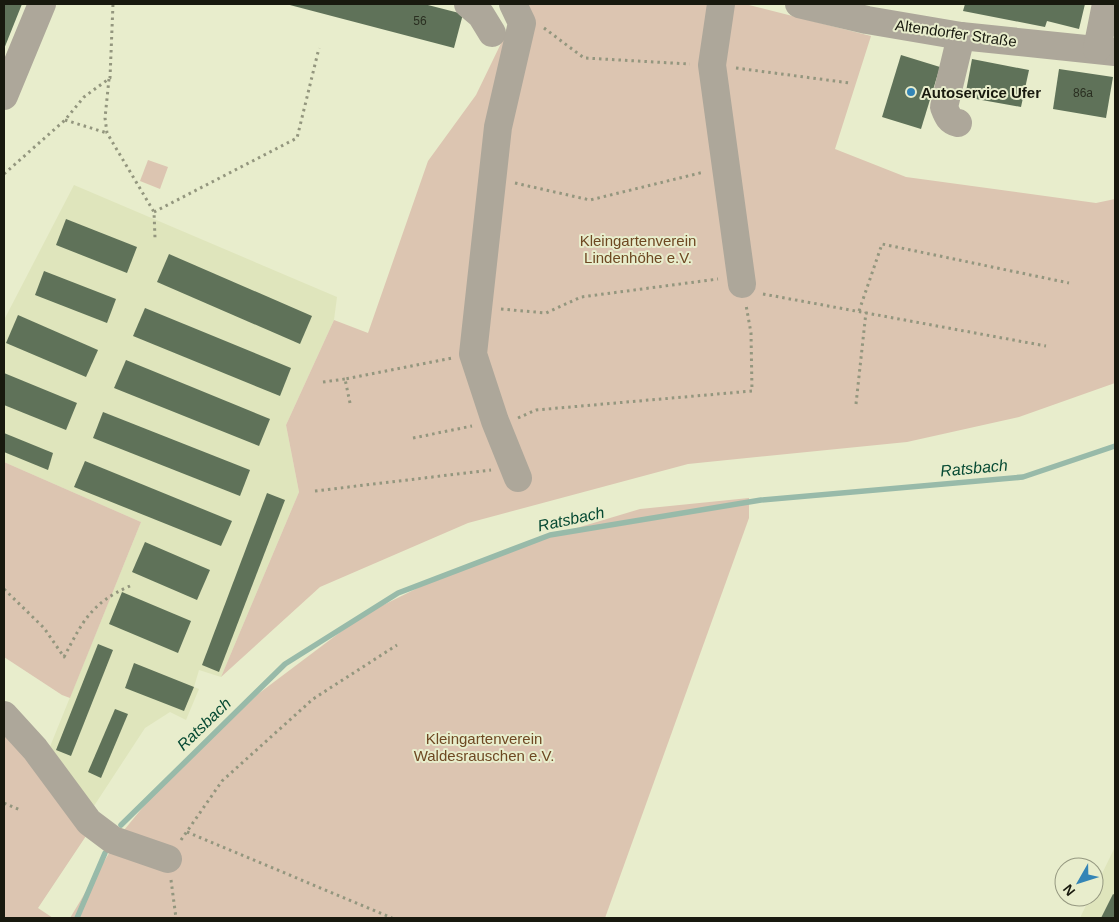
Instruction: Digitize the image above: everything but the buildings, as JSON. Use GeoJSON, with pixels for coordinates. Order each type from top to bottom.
{"type":"FeatureCollection","features":[{"type":"Feature","properties":{"kind":"street"},"geometry":{"type":"LineString","coordinates":[[4,96],[42,4]]}},
{"type":"Feature","properties":{"kind":"street"},"geometry":{"type":"LineString","coordinates":[[468,4],[481,15],[492,33]]}},
{"type":"Feature","properties":{"kind":"street"},"geometry":{"type":"LineString","coordinates":[[514,4],[522,23],[498,127],[473,354],[496,424],[516,472]]}},
{"type":"Feature","properties":{"kind":"street"},"geometry":{"type":"LineString","coordinates":[[720,4],[712,65],[741,280]]}},
{"type":"Feature","properties":{"kind":"street","name":"Altendorfer Straße"},"geometry":{"type":"LineString","coordinates":[[800,4],[869,12],[961,36],[1106,50]]}},
{"type":"Feature","properties":{"kind":"street"},"geometry":{"type":"LineString","coordinates":[[1106,4],[1106,50]]}},
{"type":"Feature","properties":{"kind":"street"},"geometry":{"type":"LineString","coordinates":[[958,123],[952,122],[947,116],[944,107],[961,36]]}},
{"type":"Feature","properties":{"kind":"street"},"geometry":{"type":"LineString","coordinates":[[4,716],[35,750],[89,822],[112,840],[168,859]]}},
{"type":"Feature","properties":{"kind":"path"},"geometry":{"type":"LineString","coordinates":[[113,4],[110,78],[105,118],[107,133],[154,212],[155,238]]}},
{"type":"Feature","properties":{"kind":"path"},"geometry":{"type":"LineString","coordinates":[[514,4],[584,58],[712,65],[850,84]]}},
{"type":"Feature","properties":{"kind":"path"},"geometry":{"type":"LineString","coordinates":[[154,212],[297,138],[320,48]]}},
{"type":"Feature","properties":{"kind":"path"},"geometry":{"type":"LineString","coordinates":[[4,174],[65,120],[84,97],[110,78]]}},
{"type":"Feature","properties":{"kind":"path"},"geometry":{"type":"LineString","coordinates":[[65,120],[107,133]]}},
{"type":"Feature","properties":{"kind":"path"},"geometry":{"type":"LineString","coordinates":[[492,178],[590,200],[726,167]]}},
{"type":"Feature","properties":{"kind":"path"},"geometry":{"type":"LineString","coordinates":[[859,311],[882,244],[1069,283]]}},
{"type":"Feature","properties":{"kind":"path"},"geometry":{"type":"LineString","coordinates":[[478,307],[546,313],[581,297],[741,280]]}},
{"type":"Feature","properties":{"kind":"path"},"geometry":{"type":"LineString","coordinates":[[741,280],[753,292],[1046,346]]}},
{"type":"Feature","properties":{"kind":"path"},"geometry":{"type":"LineString","coordinates":[[413,438],[496,424],[536,410],[752,392],[751,333],[741,280]]}},
{"type":"Feature","properties":{"kind":"path"},"geometry":{"type":"LineString","coordinates":[[856,404],[866,312]]}},
{"type":"Feature","properties":{"kind":"path"},"geometry":{"type":"LineString","coordinates":[[323,382],[473,354]]}},
{"type":"Feature","properties":{"kind":"path"},"geometry":{"type":"LineString","coordinates":[[345,379],[350,403]]}},
{"type":"Feature","properties":{"kind":"path"},"geometry":{"type":"LineString","coordinates":[[315,491],[516,472]]}},
{"type":"Feature","properties":{"kind":"path"},"geometry":{"type":"LineString","coordinates":[[4,589],[44,628],[64,657],[86,616],[98,605],[130,586]]}},
{"type":"Feature","properties":{"kind":"path"},"geometry":{"type":"LineString","coordinates":[[176,918],[168,859],[222,780],[313,699],[396,645]]}},
{"type":"Feature","properties":{"kind":"path"},"geometry":{"type":"LineString","coordinates":[[4,802],[20,810]]}},
{"type":"Feature","properties":{"kind":"path"},"geometry":{"type":"LineString","coordinates":[[187,832],[392,918]]}},
{"type":"Feature","properties":{"kind":"shaded area"},"geometry":{"type":"Polygon","coordinates":[[[74,185],[337,297],[334,320],[286,425],[299,492],[221,677],[199,670],[194,687],[199,689],[186,720],[170,712],[145,728],[92,809],[47,754],[141,522],[4,462],[4,320],[74,185]]]}},
{"type":"Feature","properties":{"kind":"shaded area"},"geometry":{"type":"Polygon","coordinates":[[[1115,847],[1115,918],[1080,918],[1085,907],[1104,907],[1104,870],[1115,847]]]}},
{"type":"Feature","properties":{"kind":"green space","name":"Kleingartenverein Lindenhöhe e.V."},"geometry":{"type":"Polygon","coordinates":[[[520,4],[745,4],[871,36],[835,149],[906,177],[1096,203],[1115,199],[1115,383],[1019,417],[907,442],[688,464],[468,523],[320,587],[221,677],[299,492],[286,425],[334,320],[368,333],[428,161],[476,95],[520,4]]]}},
{"type":"Feature","properties":{"kind":"green space"},"geometry":{"type":"Polygon","coordinates":[[[148,160],[168,167],[160,189],[140,181],[148,160]]]}},
{"type":"Feature","properties":{"kind":"green space"},"geometry":{"type":"Polygon","coordinates":[[[4,462],[141,522],[70,698],[62,695],[4,657],[4,462]]]}},
{"type":"Feature","properties":{"kind":"green space","name":"Kleingartenverein Waldesrauschen e.V."},"geometry":{"type":"Polygon","coordinates":[[[749,498],[749,518],[605,918],[70,918],[120,835],[162,784],[258,694],[363,615],[446,574],[530,542],[640,509],[749,498]]]}},
{"type":"Feature","properties":{"kind":"green space"},"geometry":{"type":"Polygon","coordinates":[[[4,727],[86,836],[38,908],[53,918],[4,918],[4,727]]]}},
{"type":"Feature","properties":{"kind":"waterway","name":"Ratsbach"},"geometry":{"type":"LineString","coordinates":[[121,825],[285,664],[398,593],[550,535],[761,500],[1023,477],[1115,446]]}},
{"type":"Feature","properties":{"kind":"waterway","name":"Ratsbach"},"geometry":{"type":"LineString","coordinates":[[77,918],[105,853]]}},
{"type":"Feature","properties":{"kind":"place","name":"Autoservice Ufer"},"geometry":{"type":"Point","coordinates":[911,92]}}]}
